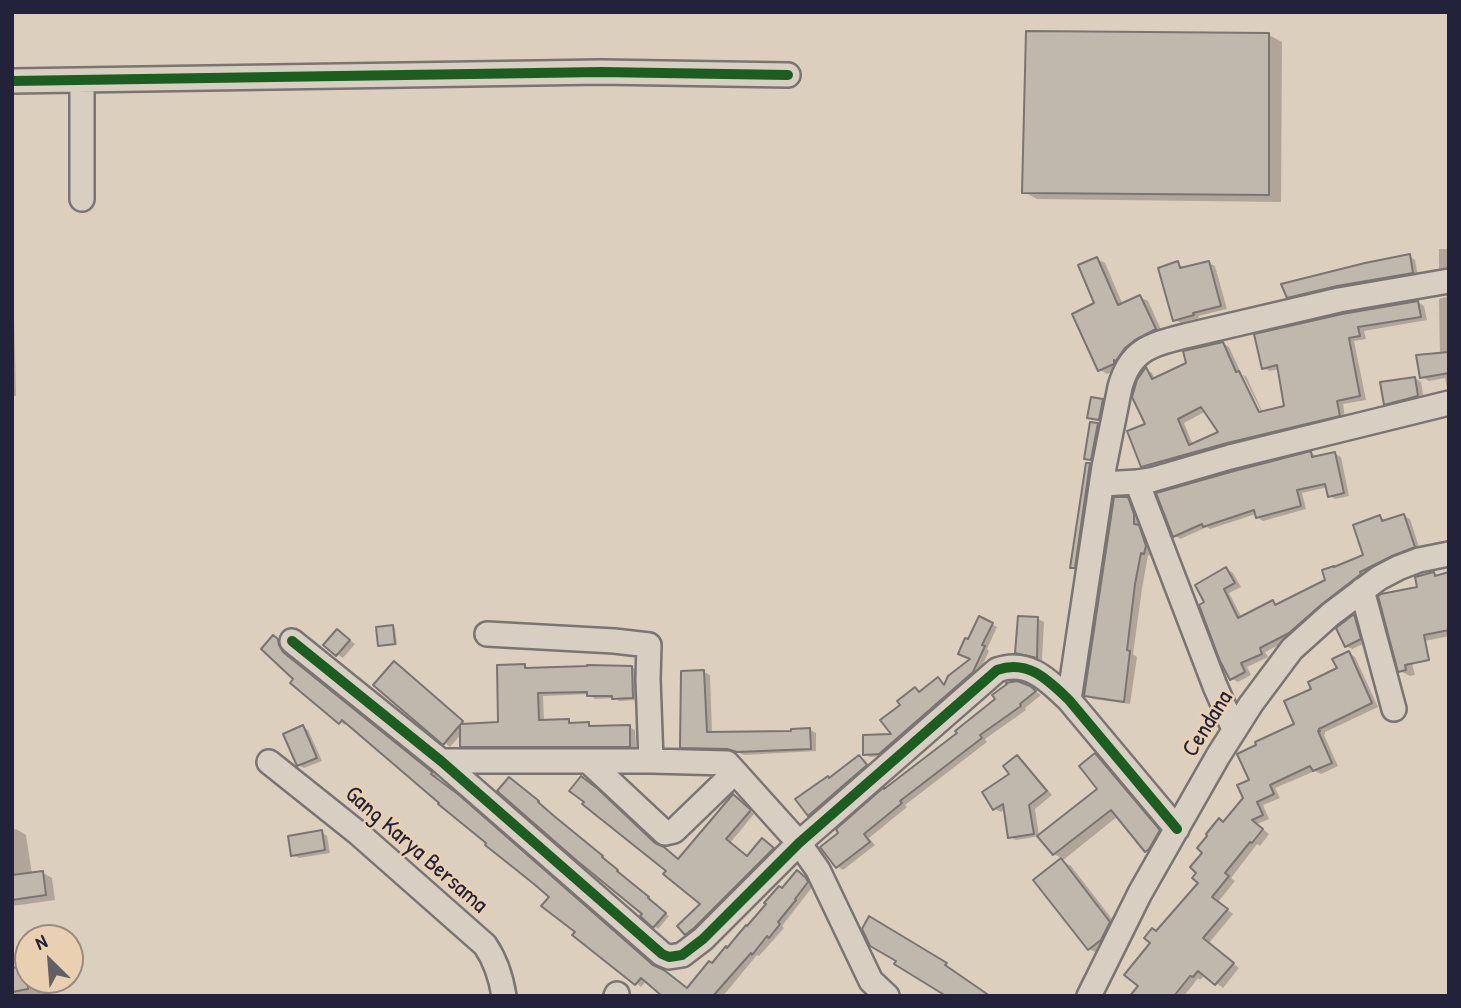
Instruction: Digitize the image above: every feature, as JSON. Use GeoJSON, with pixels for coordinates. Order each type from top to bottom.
{"type":"FeatureCollection","features":[{"type":"Feature","properties":{"kind":"street"},"geometry":{"type":"LineString","coordinates":[[12,81],[601,72],[788,75]]}},
{"type":"Feature","properties":{"kind":"street"},"geometry":{"type":"LineString","coordinates":[[82,80],[82,200]]}},
{"type":"Feature","properties":{"kind":"street"},"geometry":{"type":"LineString","coordinates":[[1069,700],[1102,484],[1122,377],[1131,360],[1143,351],[1170,340],[1339,300],[1449,281]]}},
{"type":"Feature","properties":{"kind":"street"},"geometry":{"type":"LineString","coordinates":[[1102,484],[1137,482],[1449,403]]}},
{"type":"Feature","properties":{"kind":"street"},"geometry":{"type":"LineString","coordinates":[[1137,482],[1234,729]]}},
{"type":"Feature","properties":{"kind":"street","name":"Cendana"},"geometry":{"type":"LineString","coordinates":[[1089,996],[1140,893],[1234,729],[1292,649],[1331,614],[1379,578],[1419,560],[1449,554]]}},
{"type":"Feature","properties":{"kind":"street"},"geometry":{"type":"LineString","coordinates":[[1362,590],[1394,709]]}},
{"type":"Feature","properties":{"kind":"street"},"geometry":{"type":"LineString","coordinates":[[487,634],[649,645],[651,761]]}},
{"type":"Feature","properties":{"kind":"street"},"geometry":{"type":"LineString","coordinates":[[292,641],[441,761],[662,954],[669,957],[682,955],[703,939],[799,842],[997,670],[1006,667],[1030,669],[1040,674],[1069,700],[1177,829]]}},
{"type":"Feature","properties":{"kind":"street","name":"Gang Karya Bersama"},"geometry":{"type":"LineString","coordinates":[[269,761],[358,833],[485,945],[499,972],[504,996]]}},
{"type":"Feature","properties":{"kind":"street"},"geometry":{"type":"LineString","coordinates":[[441,761],[724,762],[799,842],[818,870],[871,981],[887,996]]}},
{"type":"Feature","properties":{"kind":"street"},"geometry":{"type":"LineString","coordinates":[[589,762],[665,833],[674,831],[734,773]]}},
{"type":"Feature","properties":{"kind":"building"},"geometry":{"type":"Polygon","coordinates":[[[1026,31],[1269,33],[1269,195],[1022,193],[1026,31]]]}},
{"type":"Feature","properties":{"kind":"building"},"geometry":{"type":"Polygon","coordinates":[[[1410,254],[1413,273],[1287,298],[1281,284],[1365,263],[1410,254]]]}},
{"type":"Feature","properties":{"kind":"building"},"geometry":{"type":"Polygon","coordinates":[[[1097,257],[1118,305],[1140,295],[1156,329],[1125,348],[1115,362],[1114,360],[1114,364],[1098,371],[1072,314],[1094,303],[1078,265],[1097,257]]]}},
{"type":"Feature","properties":{"kind":"building"},"geometry":{"type":"Polygon","coordinates":[[[1178,261],[1180,268],[1209,261],[1221,306],[1173,321],[1158,268],[1178,261]]]}},
{"type":"Feature","properties":{"kind":"building"},"geometry":{"type":"Polygon","coordinates":[[[1418,301],[1421,317],[1358,327],[1360,336],[1349,338],[1360,396],[1337,401],[1340,416],[1141,467],[1127,431],[1145,424],[1132,397],[1137,380],[1146,367],[1152,379],[1186,363],[1183,351],[1223,342],[1236,372],[1239,371],[1259,412],[1284,406],[1277,365],[1262,369],[1254,334],[1342,314],[1418,301]],[[1201,407],[1178,419],[1189,445],[1218,432],[1201,407]]]}},
{"type":"Feature","properties":{"kind":"building"},"geometry":{"type":"Polygon","coordinates":[[[1449,352],[1449,373],[1420,378],[1416,355],[1449,352]]]}},
{"type":"Feature","properties":{"kind":"building"},"geometry":{"type":"Polygon","coordinates":[[[1415,377],[1418,396],[1384,405],[1380,382],[1415,377]]]}},
{"type":"Feature","properties":{"kind":"building"},"geometry":{"type":"Polygon","coordinates":[[[1091,397],[1103,399],[1099,420],[1087,418],[1091,397]]]}},
{"type":"Feature","properties":{"kind":"building"},"geometry":{"type":"Polygon","coordinates":[[[1090,422],[1098,423],[1091,460],[1084,459],[1090,422]]]}},
{"type":"Feature","properties":{"kind":"building"},"geometry":{"type":"Polygon","coordinates":[[[1311,451],[1312,457],[1335,452],[1344,493],[1328,497],[1325,484],[1297,490],[1301,506],[1256,518],[1254,510],[1203,527],[1202,524],[1173,537],[1156,493],[1311,451]]]}},
{"type":"Feature","properties":{"kind":"building"},"geometry":{"type":"Polygon","coordinates":[[[1086,463],[1090,463],[1075,568],[1070,568],[1086,463]]]}},
{"type":"Feature","properties":{"kind":"building"},"geometry":{"type":"Polygon","coordinates":[[[1114,497],[1128,497],[1134,514],[1134,524],[1139,525],[1146,546],[1144,554],[1141,553],[1135,584],[1124,702],[1084,696],[1114,497]]]}},
{"type":"Feature","properties":{"kind":"building"},"geometry":{"type":"Polygon","coordinates":[[[1404,514],[1415,547],[1360,572],[1361,574],[1289,633],[1260,648],[1262,654],[1241,663],[1245,672],[1230,680],[1199,605],[1204,602],[1195,585],[1226,567],[1235,583],[1224,589],[1238,618],[1273,600],[1275,605],[1325,580],[1322,570],[1363,555],[1353,525],[1380,515],[1382,521],[1404,514]]]}},
{"type":"Feature","properties":{"kind":"building"},"geometry":{"type":"Polygon","coordinates":[[[1434,572],[1435,576],[1449,572],[1449,630],[1424,635],[1429,660],[1405,665],[1406,670],[1398,672],[1378,596],[1417,587],[1415,577],[1434,572]]]}},
{"type":"Feature","properties":{"kind":"building"},"geometry":{"type":"Polygon","coordinates":[[[1354,614],[1361,639],[1345,647],[1336,628],[1354,614]]]}},
{"type":"Feature","properties":{"kind":"building"},"geometry":{"type":"Polygon","coordinates":[[[979,616],[993,623],[973,672],[879,754],[863,755],[863,735],[891,734],[880,720],[900,705],[897,701],[915,687],[919,692],[938,677],[944,685],[948,676],[970,659],[958,654],[979,616]]]}},
{"type":"Feature","properties":{"kind":"building"},"geometry":{"type":"Polygon","coordinates":[[[1018,616],[1038,617],[1037,658],[1015,653],[1018,616]]]}},
{"type":"Feature","properties":{"kind":"building"},"geometry":{"type":"Polygon","coordinates":[[[393,625],[395,644],[378,646],[376,627],[393,625]]]}},
{"type":"Feature","properties":{"kind":"building"},"geometry":{"type":"Polygon","coordinates":[[[337,629],[350,640],[336,656],[323,645],[337,629]]]}},
{"type":"Feature","properties":{"kind":"building"},"geometry":{"type":"Polygon","coordinates":[[[273,635],[278,639],[283,652],[432,772],[431,774],[459,795],[653,965],[687,988],[709,961],[712,963],[726,946],[727,948],[779,886],[782,888],[797,870],[808,882],[769,938],[767,936],[713,996],[662,996],[641,978],[635,985],[572,935],[575,932],[541,906],[549,897],[342,720],[339,724],[290,683],[293,679],[261,649],[273,635]]]}},
{"type":"Feature","properties":{"kind":"building"},"geometry":{"type":"Polygon","coordinates":[[[1349,651],[1372,703],[1319,729],[1332,763],[1313,771],[1310,766],[1270,785],[1274,794],[1257,802],[1263,815],[1252,820],[1263,829],[1225,873],[1229,876],[1212,897],[1228,909],[1203,938],[1234,963],[1215,985],[1198,971],[1193,977],[1190,976],[1174,996],[1130,996],[1138,986],[1124,975],[1150,943],[1144,938],[1152,928],[1156,931],[1198,883],[1192,878],[1196,873],[1190,867],[1202,853],[1197,848],[1219,818],[1223,822],[1243,798],[1237,785],[1249,780],[1237,754],[1256,745],[1255,742],[1294,724],[1284,701],[1311,689],[1308,682],[1337,668],[1332,659],[1349,651]]]}},
{"type":"Feature","properties":{"kind":"building"},"geometry":{"type":"Polygon","coordinates":[[[394,661],[463,721],[461,724],[498,722],[497,665],[525,664],[525,668],[632,666],[633,698],[587,696],[587,692],[538,693],[539,720],[569,719],[569,723],[589,722],[589,726],[630,725],[630,747],[460,747],[460,725],[443,745],[373,685],[394,661]]]}},
{"type":"Feature","properties":{"kind":"building"},"geometry":{"type":"Polygon","coordinates":[[[704,670],[707,732],[791,731],[810,728],[811,749],[737,752],[727,749],[680,748],[681,671],[704,670]]]}},
{"type":"Feature","properties":{"kind":"building"},"geometry":{"type":"Polygon","coordinates":[[[1017,681],[1036,691],[1020,704],[1021,706],[980,735],[982,738],[900,801],[902,803],[864,834],[870,842],[836,868],[820,847],[838,833],[836,829],[884,787],[957,733],[955,731],[995,699],[992,695],[1006,683],[1017,681]]]}},
{"type":"Feature","properties":{"kind":"building"},"geometry":{"type":"Polygon","coordinates":[[[303,725],[317,758],[297,766],[283,734],[303,725]]]}},
{"type":"Feature","properties":{"kind":"building"},"geometry":{"type":"Polygon","coordinates":[[[1095,753],[1160,830],[1145,852],[1111,810],[1053,855],[1037,836],[1097,789],[1079,766],[1095,753]]]}},
{"type":"Feature","properties":{"kind":"building"},"geometry":{"type":"Polygon","coordinates":[[[859,755],[867,765],[808,816],[795,799],[859,755]]]}},
{"type":"Feature","properties":{"kind":"building"},"geometry":{"type":"Polygon","coordinates":[[[1017,755],[1047,791],[1029,805],[1034,834],[1008,838],[1003,804],[993,810],[982,792],[1009,774],[1003,766],[1017,755]]]}},
{"type":"Feature","properties":{"kind":"building"},"geometry":{"type":"Polygon","coordinates":[[[581,776],[655,843],[678,859],[733,794],[751,810],[726,839],[747,856],[762,838],[774,848],[685,935],[677,926],[700,904],[663,874],[666,871],[569,791],[581,776]]]}},
{"type":"Feature","properties":{"kind":"building"},"geometry":{"type":"Polygon","coordinates":[[[509,777],[666,913],[653,928],[640,916],[642,914],[497,791],[509,777]]]}},
{"type":"Feature","properties":{"kind":"building"},"geometry":{"type":"Polygon","coordinates":[[[322,830],[325,850],[291,856],[288,836],[322,830]]]}},
{"type":"Feature","properties":{"kind":"building"},"geometry":{"type":"Polygon","coordinates":[[[1061,858],[1110,922],[1101,940],[1088,950],[1033,880],[1061,858]]]}},
{"type":"Feature","properties":{"kind":"building"},"geometry":{"type":"Polygon","coordinates":[[[43,871],[46,895],[12,900],[12,875],[43,871]]]}},
{"type":"Feature","properties":{"kind":"building"},"geometry":{"type":"Polygon","coordinates":[[[869,916],[947,963],[945,965],[990,996],[946,996],[894,964],[896,961],[870,946],[862,929],[869,916]]]}},
{"type":"Feature","properties":{"kind":"building"},"geometry":{"type":"Polygon","coordinates":[[[12,968],[14,968],[12,992],[12,968]]]}},
{"type":"Feature","properties":{"kind":"cycle path"},"geometry":{"type":"LineString","coordinates":[[12,81],[601,72],[788,75]]}},
{"type":"Feature","properties":{"kind":"cycle path"},"geometry":{"type":"LineString","coordinates":[[292,641],[441,761],[662,954],[669,957],[682,955],[703,939],[799,843],[997,670],[1008,667],[1037,673],[1069,700],[1177,829]]}}]}
